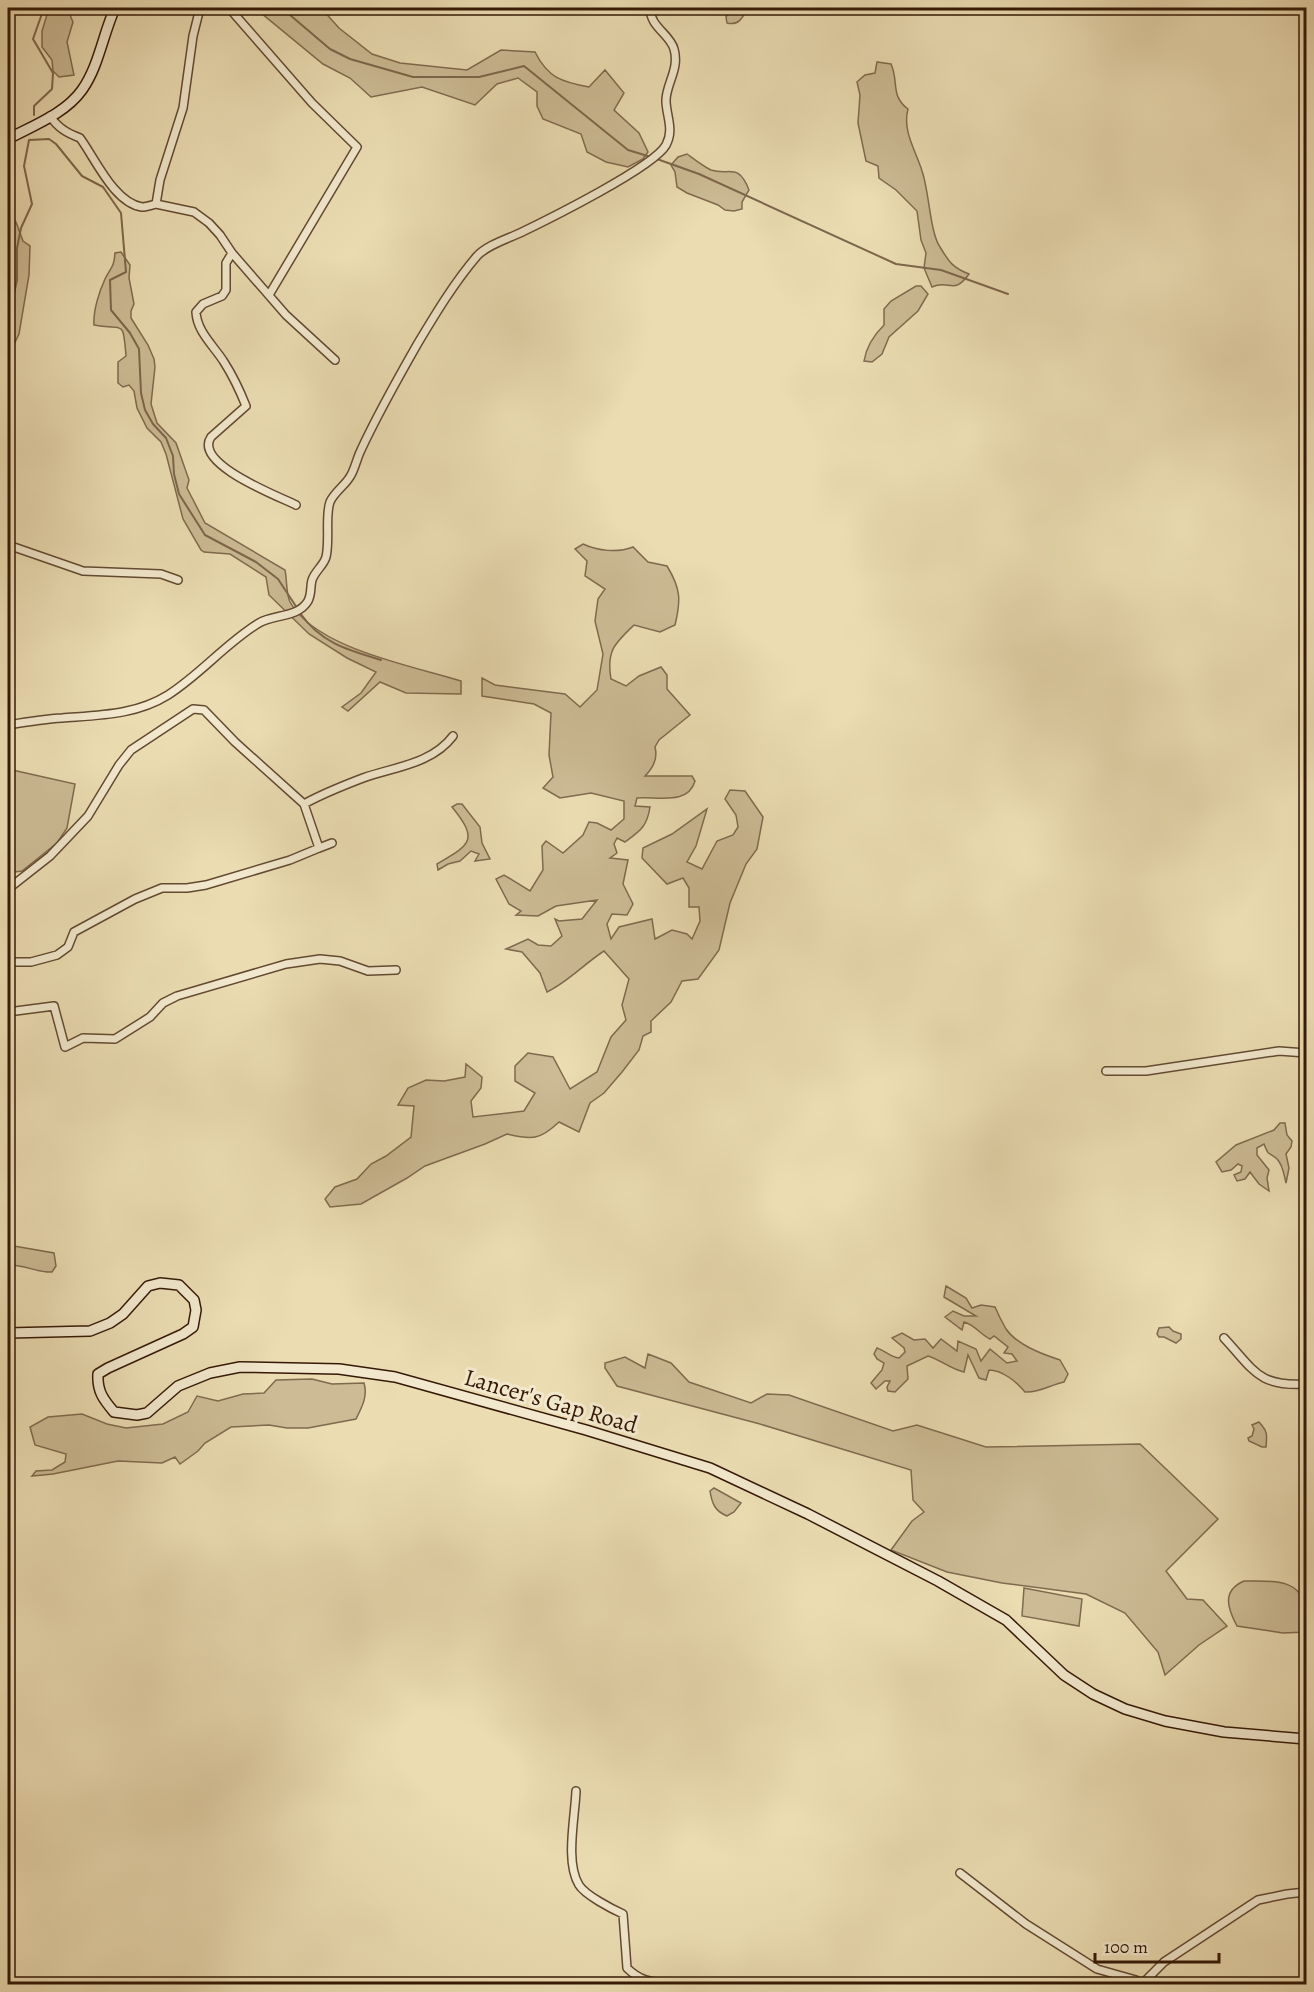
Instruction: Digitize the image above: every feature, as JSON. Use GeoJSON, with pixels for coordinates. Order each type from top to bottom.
{"type":"FeatureCollection","features":[{"type":"Feature","properties":{"kind":"main road"},"geometry":{"type":"LineString","coordinates":[[8,139],[66,106],[82,90],[99,53],[107,25],[115,8]]}},
{"type":"Feature","properties":{"kind":"main road","name":"Lancer's Gap Road"},"geometry":{"type":"LineString","coordinates":[[8,1333],[90,1330],[110,1323],[123,1314],[148,1286],[160,1283],[179,1285],[194,1300],[196,1310],[193,1326],[183,1334],[98,1374],[100,1396],[114,1412],[137,1415],[147,1413],[177,1386],[210,1372],[240,1367],[339,1369],[395,1377],[585,1430],[710,1468],[808,1514],[938,1581],[1006,1620],[1064,1675],[1093,1694],[1125,1709],[1165,1721],[1224,1732],[1306,1739]]}},
{"type":"Feature","properties":{"kind":"street"},"geometry":{"type":"LineString","coordinates":[[156,204],[160,180],[183,108],[193,36],[200,8]]}},
{"type":"Feature","properties":{"kind":"street"},"geometry":{"type":"LineString","coordinates":[[229,8],[312,104],[357,147],[269,295]]}},
{"type":"Feature","properties":{"kind":"street"},"geometry":{"type":"LineString","coordinates":[[8,725],[120,714],[146,706],[186,683],[235,640],[262,621],[288,615],[307,602],[315,572],[326,559],[330,502],[351,476],[360,450],[393,385],[441,304],[478,254],[556,215],[620,179],[655,159],[664,148],[670,136],[666,100],[675,71],[674,46],[660,31],[650,15],[650,8]]}},
{"type":"Feature","properties":{"kind":"street"},"geometry":{"type":"LineString","coordinates":[[50,116],[68,134],[81,138],[107,180],[129,202],[143,207],[156,204],[194,212],[208,223],[286,315],[335,360]]}},
{"type":"Feature","properties":{"kind":"street"},"geometry":{"type":"LineString","coordinates":[[232,253],[226,263],[226,290],[222,296],[203,304],[196,312],[196,321],[224,361],[246,406],[211,437],[207,448],[213,458],[231,473],[296,505]]}},
{"type":"Feature","properties":{"kind":"street"},"geometry":{"type":"LineString","coordinates":[[8,545],[83,571],[161,574],[178,580]]}},
{"type":"Feature","properties":{"kind":"street"},"geometry":{"type":"LineString","coordinates":[[8,889],[50,856],[88,816],[119,765],[131,750],[193,709],[204,710],[235,742],[304,804],[319,848]]}},
{"type":"Feature","properties":{"kind":"street"},"geometry":{"type":"LineString","coordinates":[[304,804],[364,778],[430,756],[444,747],[453,736]]}},
{"type":"Feature","properties":{"kind":"street"},"geometry":{"type":"LineString","coordinates":[[8,962],[32,962],[57,955],[68,947],[74,932],[82,926],[162,888],[206,885],[290,860],[332,843]]}},
{"type":"Feature","properties":{"kind":"street"},"geometry":{"type":"LineString","coordinates":[[8,1012],[54,1006],[65,1047],[83,1038],[116,1039],[150,1017],[170,999],[286,964],[330,959],[368,971],[396,970]]}},
{"type":"Feature","properties":{"kind":"street"},"geometry":{"type":"LineString","coordinates":[[1106,1071],[1146,1071],[1280,1051],[1306,1053]]}},
{"type":"Feature","properties":{"kind":"street"},"geometry":{"type":"LineString","coordinates":[[1224,1338],[1260,1378],[1284,1385],[1306,1384]]}},
{"type":"Feature","properties":{"kind":"street"},"geometry":{"type":"LineString","coordinates":[[576,1791],[572,1838],[574,1870],[580,1886],[622,1914],[627,1968],[647,1982],[666,1984]]}},
{"type":"Feature","properties":{"kind":"street"},"geometry":{"type":"LineString","coordinates":[[960,1873],[1026,1924],[1097,1969],[1136,1980],[1141,1984],[1164,1962],[1258,1900],[1306,1892]]}},
{"type":"Feature","properties":{"kind":"shaded area"},"geometry":{"type":"Polygon","coordinates":[[[49,8],[67,8],[73,22],[67,42],[74,75],[59,77],[53,71],[52,60],[42,47],[42,31],[49,8]]]}},
{"type":"Feature","properties":{"kind":"shaded area"},"geometry":{"type":"Polygon","coordinates":[[[255,8],[321,8],[339,28],[372,54],[400,63],[467,70],[501,50],[535,52],[545,68],[563,81],[589,87],[605,70],[624,93],[614,110],[639,133],[648,152],[643,159],[628,167],[606,162],[587,152],[581,134],[543,119],[537,106],[537,92],[518,78],[497,84],[475,105],[422,87],[371,97],[350,78],[323,64],[255,8]]]}},
{"type":"Feature","properties":{"kind":"shaded area"},"geometry":{"type":"Polygon","coordinates":[[[732,8],[748,8],[738,22],[731,24],[727,23],[726,17],[732,8]]]}},
{"type":"Feature","properties":{"kind":"shaded area"},"geometry":{"type":"Polygon","coordinates":[[[877,62],[891,64],[897,94],[902,104],[908,109],[908,133],[924,179],[937,240],[952,264],[969,274],[964,281],[955,286],[932,287],[924,268],[926,253],[921,240],[917,211],[896,190],[879,178],[878,166],[866,161],[858,123],[860,95],[857,82],[865,75],[875,73],[877,62]]]}},
{"type":"Feature","properties":{"kind":"shaded area"},"geometry":{"type":"Polygon","coordinates":[[[687,154],[711,170],[733,172],[741,176],[749,190],[742,202],[742,209],[725,210],[677,187],[675,172],[671,165],[678,157],[687,154]]]}},
{"type":"Feature","properties":{"kind":"shaded area"},"geometry":{"type":"Polygon","coordinates":[[[8,218],[16,222],[23,241],[30,246],[29,275],[19,334],[8,357],[8,218]]]}},
{"type":"Feature","properties":{"kind":"shaded area"},"geometry":{"type":"Polygon","coordinates":[[[121,252],[130,265],[129,278],[134,304],[131,318],[154,359],[151,404],[157,423],[176,443],[189,480],[187,488],[205,523],[285,570],[290,602],[303,618],[321,632],[368,654],[461,681],[461,694],[406,693],[380,682],[348,711],[342,707],[361,693],[376,672],[347,658],[309,634],[269,595],[266,577],[230,554],[201,550],[183,519],[161,442],[147,428],[137,408],[134,391],[129,385],[123,387],[118,383],[118,362],[126,356],[122,331],[117,327],[94,325],[95,308],[105,279],[113,265],[115,253],[121,252]]]}},
{"type":"Feature","properties":{"kind":"shaded area"},"geometry":{"type":"Polygon","coordinates":[[[916,286],[921,286],[928,294],[918,311],[889,337],[882,354],[872,362],[864,361],[871,342],[884,325],[884,309],[891,301],[916,286]]]}},
{"type":"Feature","properties":{"kind":"shaded area"},"geometry":{"type":"Polygon","coordinates":[[[583,544],[608,550],[633,547],[648,562],[667,566],[672,574],[678,595],[675,625],[660,632],[634,625],[617,643],[611,654],[611,679],[626,686],[639,676],[661,667],[667,675],[667,689],[690,715],[659,740],[655,747],[654,763],[645,776],[692,776],[695,781],[686,794],[679,797],[637,798],[635,806],[650,807],[645,824],[625,842],[617,838],[614,844],[617,853],[610,858],[628,860],[623,884],[633,904],[627,915],[612,914],[607,924],[611,939],[619,927],[652,919],[655,939],[672,930],[687,934],[692,939],[700,921],[699,907],[689,907],[689,888],[683,878],[667,884],[642,858],[643,848],[672,834],[707,809],[696,846],[687,862],[702,869],[717,841],[733,835],[738,827],[736,815],[725,799],[730,790],[745,791],[763,817],[757,849],[746,864],[730,903],[719,950],[698,979],[682,981],[671,1002],[651,1021],[651,1032],[643,1036],[639,1050],[604,1093],[590,1103],[579,1132],[559,1122],[535,1137],[507,1134],[425,1166],[361,1204],[330,1207],[325,1199],[335,1187],[357,1179],[371,1164],[411,1137],[414,1106],[398,1105],[408,1088],[426,1080],[444,1081],[465,1077],[466,1064],[482,1077],[481,1088],[471,1101],[473,1117],[524,1111],[535,1093],[515,1081],[515,1066],[528,1053],[553,1057],[570,1089],[597,1072],[611,1037],[626,1020],[622,1005],[629,979],[604,951],[547,992],[540,973],[522,952],[506,949],[528,939],[538,945],[551,946],[562,936],[555,919],[559,921],[582,919],[597,900],[556,906],[538,916],[516,915],[521,911],[509,904],[496,879],[504,875],[530,891],[543,870],[542,846],[546,841],[563,853],[583,835],[589,822],[611,830],[624,819],[624,801],[591,793],[560,798],[543,788],[553,777],[549,755],[551,713],[534,704],[482,696],[482,678],[495,685],[565,694],[580,707],[597,690],[603,654],[595,621],[598,599],[605,589],[585,576],[587,561],[575,549],[583,544]]]}},
{"type":"Feature","properties":{"kind":"shaded area"},"geometry":{"type":"Polygon","coordinates":[[[8,769],[75,784],[67,828],[57,843],[22,871],[8,873],[8,769]]]}},
{"type":"Feature","properties":{"kind":"shaded area"},"geometry":{"type":"Polygon","coordinates":[[[462,804],[480,827],[482,843],[490,859],[475,861],[479,854],[471,851],[460,861],[438,870],[437,864],[457,852],[467,841],[466,828],[452,807],[462,804]]]}},
{"type":"Feature","properties":{"kind":"shaded area"},"geometry":{"type":"Polygon","coordinates":[[[1280,1123],[1285,1123],[1287,1135],[1292,1141],[1286,1154],[1289,1168],[1286,1183],[1281,1164],[1268,1152],[1264,1144],[1257,1148],[1257,1155],[1269,1170],[1267,1178],[1269,1191],[1259,1184],[1250,1172],[1245,1179],[1237,1181],[1234,1175],[1241,1172],[1242,1166],[1238,1164],[1231,1170],[1222,1172],[1216,1162],[1236,1145],[1274,1130],[1280,1123]]]}},
{"type":"Feature","properties":{"kind":"shaded area"},"geometry":{"type":"Polygon","coordinates":[[[8,1245],[54,1253],[56,1266],[52,1272],[16,1265],[8,1267],[8,1245]]]}},
{"type":"Feature","properties":{"kind":"shaded area"},"geometry":{"type":"Polygon","coordinates":[[[946,1286],[966,1298],[972,1308],[981,1305],[995,1307],[1006,1329],[1017,1340],[1038,1352],[1060,1360],[1068,1374],[1064,1382],[1025,1392],[1014,1381],[999,1372],[989,1370],[986,1380],[979,1378],[968,1355],[964,1372],[928,1356],[907,1366],[908,1379],[895,1392],[888,1391],[890,1381],[885,1381],[876,1389],[871,1383],[882,1370],[884,1363],[874,1354],[877,1348],[899,1358],[905,1352],[904,1348],[892,1338],[902,1333],[914,1340],[925,1339],[933,1348],[941,1339],[957,1351],[958,1341],[976,1349],[981,1361],[990,1349],[1007,1363],[1017,1361],[1012,1354],[1004,1353],[1008,1347],[994,1336],[990,1339],[964,1322],[962,1330],[945,1317],[953,1311],[964,1316],[976,1316],[944,1297],[946,1286]]]}},
{"type":"Feature","properties":{"kind":"shaded area"},"geometry":{"type":"Polygon","coordinates":[[[1169,1327],[1181,1334],[1181,1339],[1176,1343],[1159,1337],[1157,1334],[1159,1328],[1169,1327]]]}},
{"type":"Feature","properties":{"kind":"shaded area"},"geometry":{"type":"Polygon","coordinates":[[[648,1354],[671,1363],[689,1382],[751,1403],[767,1394],[789,1395],[893,1431],[917,1425],[986,1447],[1140,1444],[1218,1519],[1166,1571],[1187,1599],[1203,1600],[1227,1626],[1199,1645],[1165,1675],[1158,1652],[1125,1613],[1086,1594],[1002,1583],[947,1572],[891,1550],[912,1521],[924,1512],[913,1500],[911,1470],[760,1424],[617,1386],[605,1368],[605,1363],[625,1357],[645,1368],[648,1354]]]}},
{"type":"Feature","properties":{"kind":"shaded area"},"geometry":{"type":"Polygon","coordinates":[[[312,1379],[332,1384],[364,1383],[365,1397],[356,1419],[308,1428],[269,1425],[231,1427],[205,1443],[180,1464],[175,1457],[162,1463],[118,1461],[32,1476],[36,1471],[52,1470],[65,1462],[66,1454],[35,1445],[30,1427],[48,1417],[82,1414],[107,1424],[126,1428],[163,1424],[188,1412],[197,1396],[218,1401],[243,1394],[264,1393],[276,1380],[312,1379]]]}},
{"type":"Feature","properties":{"kind":"shaded area"},"geometry":{"type":"Polygon","coordinates":[[[1259,1422],[1266,1433],[1266,1447],[1249,1441],[1248,1438],[1252,1436],[1254,1429],[1252,1425],[1259,1422]]]}},
{"type":"Feature","properties":{"kind":"shaded area"},"geometry":{"type":"Polygon","coordinates":[[[714,1488],[741,1503],[734,1512],[727,1516],[717,1509],[710,1491],[714,1488]]]}},
{"type":"Feature","properties":{"kind":"shaded area"},"geometry":{"type":"Polygon","coordinates":[[[1244,1581],[1273,1581],[1290,1586],[1297,1591],[1303,1598],[1307,1611],[1306,1632],[1283,1633],[1237,1626],[1228,1601],[1232,1590],[1244,1581]]]}},
{"type":"Feature","properties":{"kind":"shaded area"},"geometry":{"type":"Polygon","coordinates":[[[1024,1588],[1082,1599],[1079,1626],[1022,1616],[1024,1588]]]}},
{"type":"Feature","properties":{"kind":"waterway"},"geometry":{"type":"LineString","coordinates":[[34,115],[34,106],[52,89],[53,73],[33,39],[44,8]]}},
{"type":"Feature","properties":{"kind":"waterway"},"geometry":{"type":"LineString","coordinates":[[279,8],[330,49],[350,59],[413,77],[479,77],[524,66],[628,150],[651,157]]}},
{"type":"Feature","properties":{"kind":"waterway"},"geometry":{"type":"LineString","coordinates":[[8,321],[17,280],[17,248],[21,228],[32,204],[24,166],[29,140],[49,139],[56,144],[82,176],[103,187],[121,213],[126,272],[110,280],[111,310],[130,333],[139,349],[141,393],[145,410],[153,424],[166,438],[173,456],[174,474],[179,494],[205,535],[256,562],[278,579],[297,608]]}},
{"type":"Feature","properties":{"kind":"waterway"},"geometry":{"type":"LineString","coordinates":[[657,159],[699,174],[896,264],[941,270],[1008,294]]}},
{"type":"Feature","properties":{"kind":"waterway"},"geometry":{"type":"LineString","coordinates":[[300,613],[317,632],[336,644],[381,660]]}}]}
